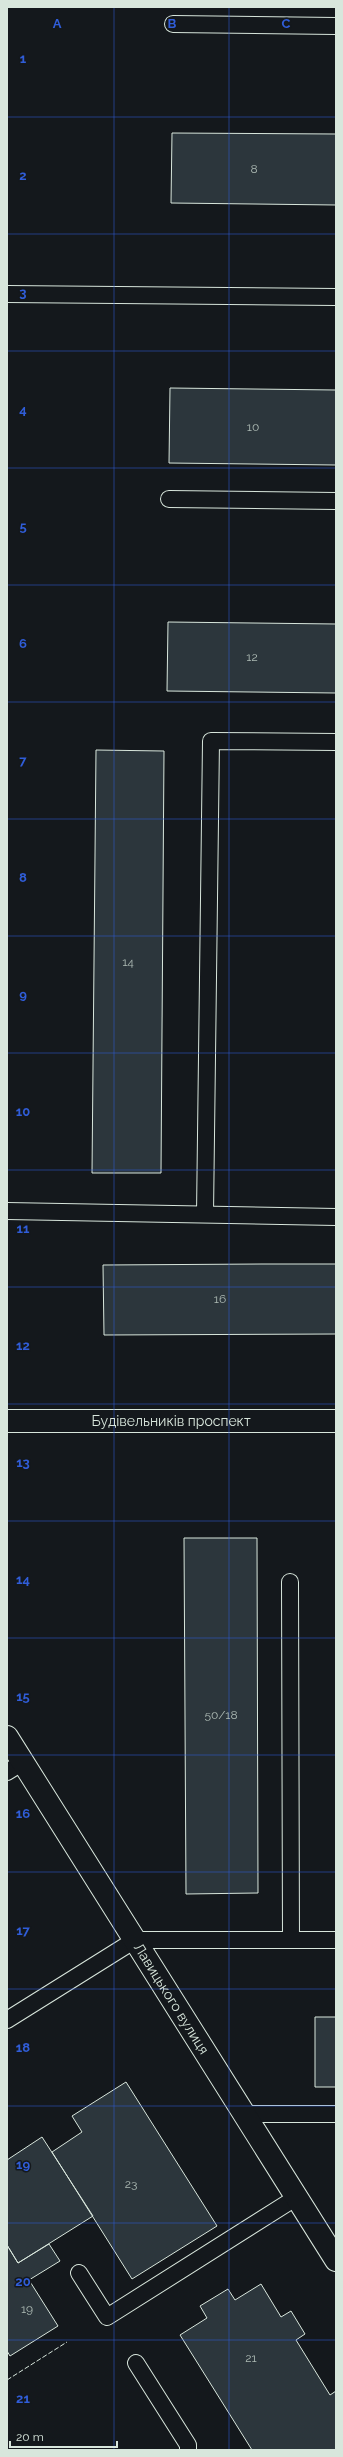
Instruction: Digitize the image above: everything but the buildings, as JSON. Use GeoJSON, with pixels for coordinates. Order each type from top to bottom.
{"type":"FeatureCollection","features":[{"type":"Feature","properties":{"kind":"street","name":"Будівельників проспект"},"geometry":{"type":"LineString","coordinates":[[7,1421],[336,1421]]}},
{"type":"Feature","properties":{"kind":"street","name":"Лавицького вулиця"},"geometry":{"type":"LineString","coordinates":[[7,1737],[15,1767],[135,1940],[336,2260]]}},
{"type":"Feature","properties":{"kind":"lane"},"geometry":{"type":"LineString","coordinates":[[173,24],[336,26]]}},
{"type":"Feature","properties":{"kind":"lane"},"geometry":{"type":"LineString","coordinates":[[7,294],[336,297]]}},
{"type":"Feature","properties":{"kind":"lane"},"geometry":{"type":"LineString","coordinates":[[169,499],[336,501]]}},
{"type":"Feature","properties":{"kind":"lane"},"geometry":{"type":"LineString","coordinates":[[205,1214],[210,741],[336,742]]}},
{"type":"Feature","properties":{"kind":"lane"},"geometry":{"type":"LineString","coordinates":[[7,1211],[336,1217]]}},
{"type":"Feature","properties":{"kind":"lane"},"geometry":{"type":"LineString","coordinates":[[290,1582],[291,1940]]}},
{"type":"Feature","properties":{"kind":"lane"},"geometry":{"type":"LineString","coordinates":[[7,2020],[135,1940],[336,1940]]}},
{"type":"Feature","properties":{"kind":"lane"},"geometry":{"type":"LineString","coordinates":[[244,2114],[336,2114]]}},
{"type":"Feature","properties":{"kind":"lane"},"geometry":{"type":"LineString","coordinates":[[80,2273],[107,2317],[297,2197]]}},
{"type":"Feature","properties":{"kind":"lane"},"geometry":{"type":"LineString","coordinates":[[136,2363],[188,2445],[188,2450]]}},
{"type":"Feature","properties":{"kind":"fence"},"geometry":{"type":"LineString","coordinates":[[7,2380],[67,2342]]}}]}
